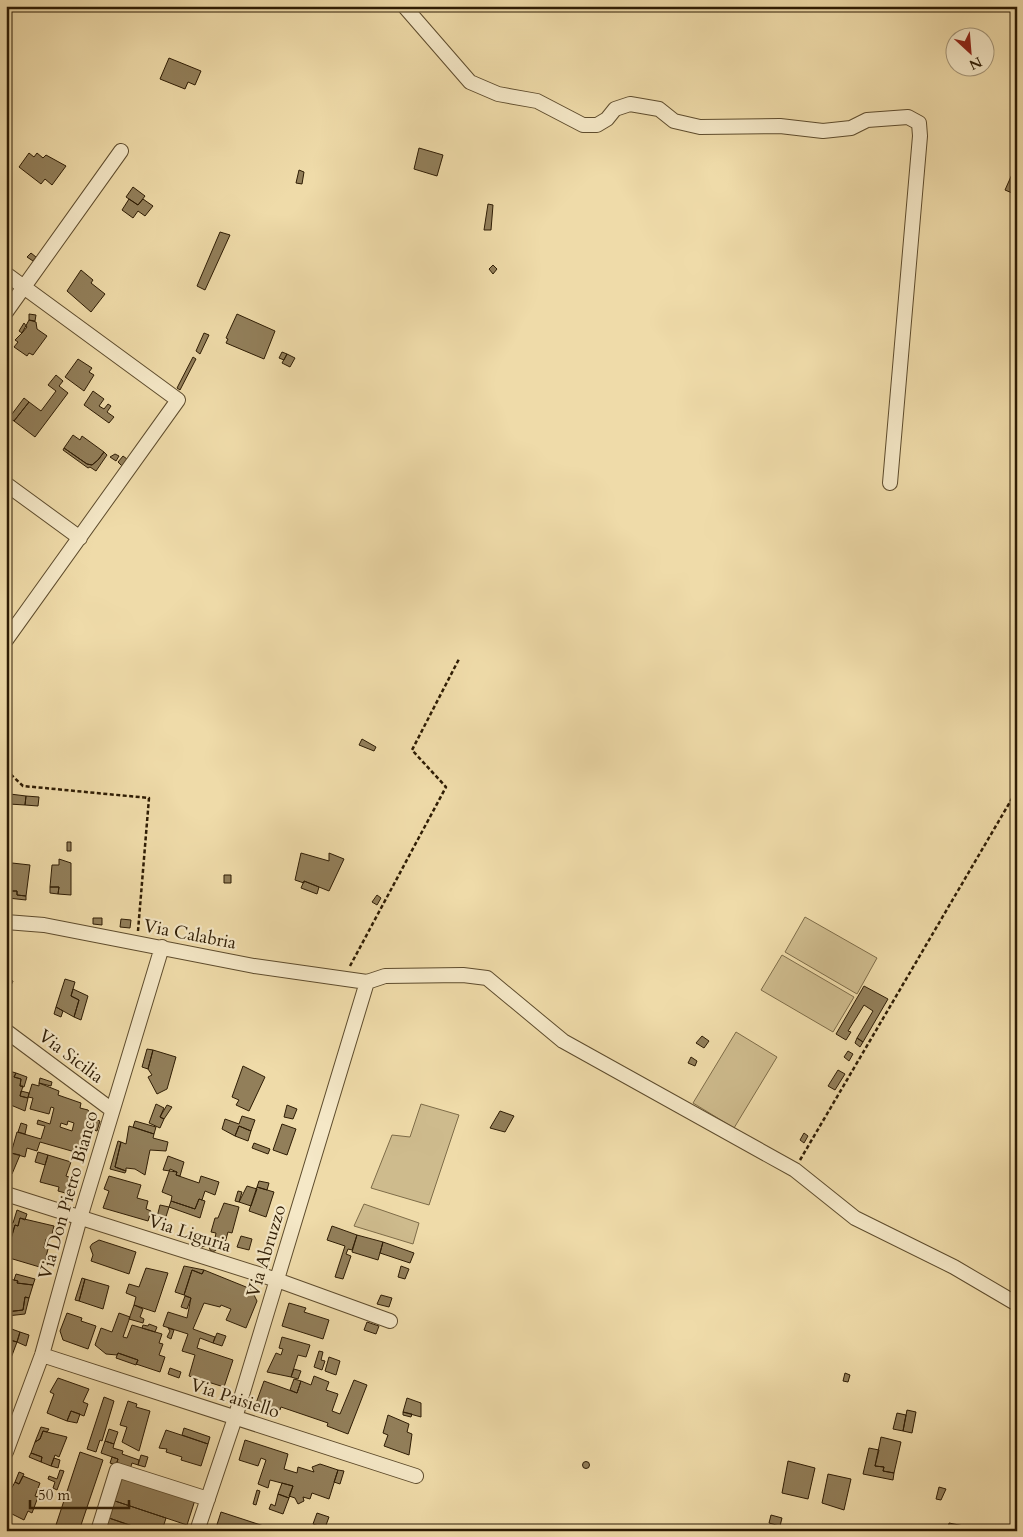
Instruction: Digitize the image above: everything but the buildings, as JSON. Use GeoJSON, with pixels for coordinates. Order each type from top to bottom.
{"type":"FeatureCollection","features":[{"type":"Feature","properties":{"kind":"street"},"geometry":{"type":"LineString","coordinates":[[404,6],[470,82],[498,94],[537,101],[583,125],[597,125],[608,119],[615,109],[630,104],[659,109],[674,121],[700,127],[780,126],[823,131],[851,128],[867,120],[908,118],[919,123],[920,136],[890,483]]}},
{"type":"Feature","properties":{"kind":"street"},"geometry":{"type":"LineString","coordinates":[[6,312],[122,151]]}},
{"type":"Feature","properties":{"kind":"street"},"geometry":{"type":"LineString","coordinates":[[6,274],[178,400],[6,640]]}},
{"type":"Feature","properties":{"kind":"street"},"geometry":{"type":"LineString","coordinates":[[6,484],[80,538]]}},
{"type":"Feature","properties":{"kind":"street","name":"Via Calabria"},"geometry":{"type":"LineString","coordinates":[[6,922],[44,925],[254,966],[367,982]]}},
{"type":"Feature","properties":{"kind":"street","name":"Via Don Pietro Bianco"},"geometry":{"type":"LineString","coordinates":[[6,1452],[42,1355],[80,1218],[162,947]]}},
{"type":"Feature","properties":{"kind":"street"},"geometry":{"type":"LineString","coordinates":[[367,982],[386,976],[463,975],[488,978],[563,1041],[795,1170],[855,1218],[954,1267],[1017,1304]]}},
{"type":"Feature","properties":{"kind":"street","name":"Via Abruzzo"},"geometry":{"type":"LineString","coordinates":[[197,1531],[235,1418],[367,982]]}},
{"type":"Feature","properties":{"kind":"street","name":"Via Sicilia"},"geometry":{"type":"LineString","coordinates":[[6,1031],[112,1110]]}},
{"type":"Feature","properties":{"kind":"street","name":"Via Liguria"},"geometry":{"type":"LineString","coordinates":[[6,1194],[277,1280],[390,1320]]}},
{"type":"Feature","properties":{"kind":"street","name":"Via Paisiello"},"geometry":{"type":"LineString","coordinates":[[42,1355],[416,1476]]}},
{"type":"Feature","properties":{"kind":"street"},"geometry":{"type":"LineString","coordinates":[[98,1531],[117,1470],[208,1498]]}},
{"type":"Feature","properties":{"kind":"path"},"geometry":{"type":"LineString","coordinates":[[344,978],[446,787],[412,750],[459,659]]}},
{"type":"Feature","properties":{"kind":"path"},"geometry":{"type":"LineString","coordinates":[[6,770],[23,786],[149,798],[137,942]]}},
{"type":"Feature","properties":{"kind":"path"},"geometry":{"type":"LineString","coordinates":[[795,1170],[1017,790]]}},
{"type":"Feature","properties":{"kind":"shaded area"},"geometry":{"type":"Polygon","coordinates":[[[805,917],[877,958],[857,994],[785,952],[805,917]]]}},
{"type":"Feature","properties":{"kind":"shaded area"},"geometry":{"type":"Polygon","coordinates":[[[782,955],[854,997],[833,1032],[761,990],[782,955]]]}},
{"type":"Feature","properties":{"kind":"shaded area"},"geometry":{"type":"Polygon","coordinates":[[[736,1032],[777,1057],[734,1128],[693,1103],[736,1032]]]}},
{"type":"Feature","properties":{"kind":"shaded area"},"geometry":{"type":"Polygon","coordinates":[[[421,1104],[459,1115],[429,1205],[371,1188],[392,1135],[410,1137],[421,1104]]]}},
{"type":"Feature","properties":{"kind":"shaded area"},"geometry":{"type":"Polygon","coordinates":[[[364,1204],[419,1223],[413,1244],[354,1226],[364,1204]]]}}]}
